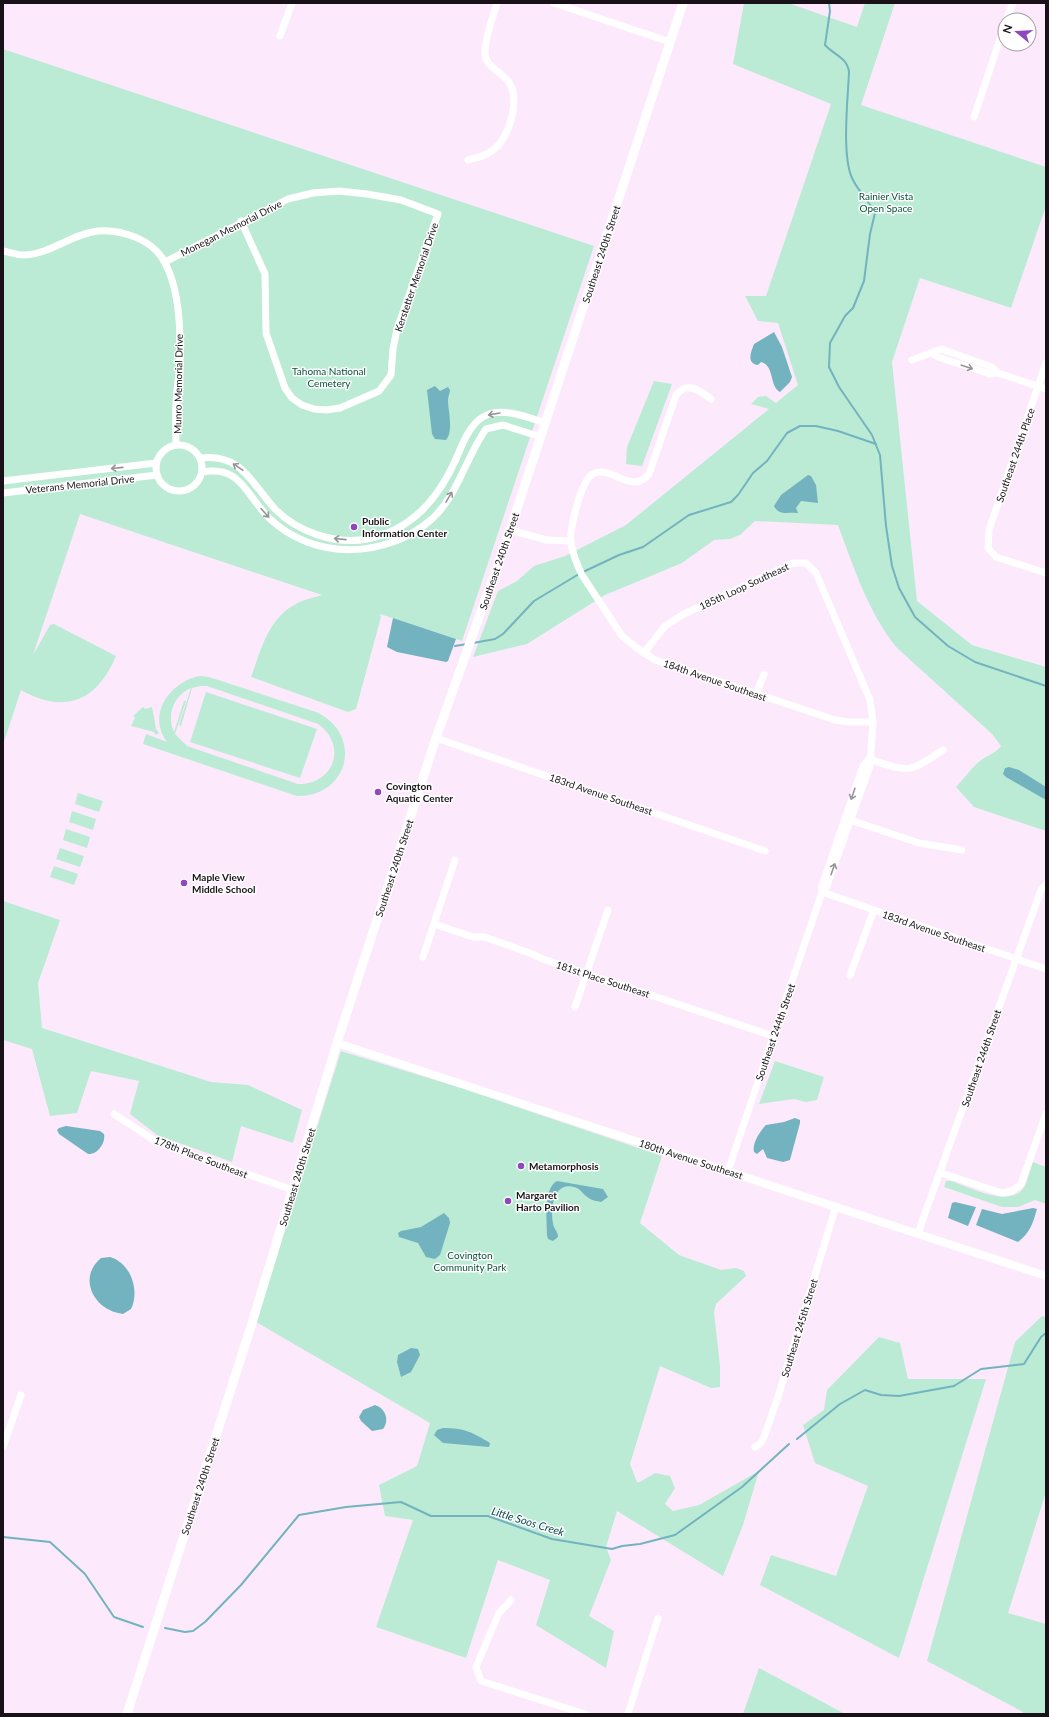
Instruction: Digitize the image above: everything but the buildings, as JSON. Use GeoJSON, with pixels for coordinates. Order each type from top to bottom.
{"type":"FeatureCollection","features":[{"type":"Feature","properties":{"kind":"main road","name":"Southeast 240th Street"},"geometry":{"type":"LineString","coordinates":[[127,1714],[293,1190],[337,1043],[436,738],[510,530],[683,3]]}},
{"type":"Feature","properties":{"kind":"street"},"geometry":{"type":"LineString","coordinates":[[280,36],[292,3]]}},
{"type":"Feature","properties":{"kind":"street"},"geometry":{"type":"LineString","coordinates":[[468,160],[482,156],[494,150],[505,134],[512,119],[514,93],[508,80],[488,63],[484,54],[497,3]]}},
{"type":"Feature","properties":{"kind":"street"},"geometry":{"type":"LineString","coordinates":[[554,3],[670,42]]}},
{"type":"Feature","properties":{"kind":"street"},"geometry":{"type":"LineString","coordinates":[[974,117],[997,48]]}},
{"type":"Feature","properties":{"kind":"street","name":"Monegan Memorial Drive"},"geometry":{"type":"LineString","coordinates":[[165,262],[241,221],[288,199],[313,193],[338,191],[401,200],[438,214]]}},
{"type":"Feature","properties":{"kind":"street","name":"Kerstetter Memorial Drive"},"geometry":{"type":"LineString","coordinates":[[241,221],[265,274],[266,333],[285,388],[292,398],[302,405],[314,409],[326,410],[340,408],[379,391],[391,375],[393,349],[397,329],[438,214]]}},
{"type":"Feature","properties":{"kind":"street","name":"Munro Memorial Drive"},"geometry":{"type":"LineString","coordinates":[[3,251],[24,255],[48,250],[71,238],[89,232],[106,230],[127,233],[142,240],[154,249],[165,262],[177,305],[180,346],[176,402],[176,445]]}},
{"type":"Feature","properties":{"kind":"street"},"geometry":{"type":"LineString","coordinates":[[912,360],[931,353],[938,357],[990,374],[998,373],[1046,389]]}},
{"type":"Feature","properties":{"kind":"street","name":"Southeast 244th Place"},"geometry":{"type":"LineString","coordinates":[[1046,363],[990,530],[988,548],[996,557],[1046,573]]}},
{"type":"Feature","properties":{"kind":"street"},"geometry":{"type":"LineString","coordinates":[[510,530],[547,540],[571,541],[577,506],[586,482],[592,474],[605,474],[632,482],[642,480],[649,474],[676,395],[682,388],[688,387],[701,392],[712,399]]}},
{"type":"Feature","properties":{"kind":"street"},"geometry":{"type":"LineString","coordinates":[[200,458],[210,457],[235,464],[248,473],[276,509],[290,522],[305,530],[338,539],[368,539],[390,532],[409,522],[424,510],[439,490],[454,464],[466,436],[483,417],[495,413],[521,416],[545,423]]}},
{"type":"Feature","properties":{"kind":"street"},"geometry":{"type":"LineString","coordinates":[[516,429],[521,416]]}},
{"type":"Feature","properties":{"kind":"street"},"geometry":{"type":"LineString","coordinates":[[202,472],[216,469],[236,478],[270,518],[284,530],[305,541],[327,548],[347,551],[369,549],[396,542],[432,519],[445,504],[465,468],[479,438],[486,429],[503,424],[541,437]]}},
{"type":"Feature","properties":{"kind":"street"},"geometry":{"type":"LineString","coordinates":[[176,445],[190,448],[200,458],[202,472],[200,478],[193,487],[181,492],[164,486],[157,475],[156,463],[159,456],[165,450],[176,445]]}},
{"type":"Feature","properties":{"kind":"street","name":"Veterans Memorial Drive"},"geometry":{"type":"LineString","coordinates":[[3,481],[156,463]]}},
{"type":"Feature","properties":{"kind":"street"},"geometry":{"type":"LineString","coordinates":[[454,464],[465,468]]}},
{"type":"Feature","properties":{"kind":"street","name":"Veterans Memorial Drive"},"geometry":{"type":"LineString","coordinates":[[3,493],[157,475]]}},
{"type":"Feature","properties":{"kind":"street","name":"184th Avenue Southeast"},"geometry":{"type":"LineString","coordinates":[[571,541],[576,564],[615,627],[629,642],[644,653],[665,664],[835,720],[850,722],[873,722]]}},
{"type":"Feature","properties":{"kind":"street","name":"185th Loop Southeast"},"geometry":{"type":"LineString","coordinates":[[644,653],[665,626],[684,614],[793,563],[806,563],[816,573],[870,700],[873,722]]}},
{"type":"Feature","properties":{"kind":"street"},"geometry":{"type":"LineString","coordinates":[[756,694],[764,674]]}},
{"type":"Feature","properties":{"kind":"street","name":"Southeast 244th Street"},"geometry":{"type":"LineString","coordinates":[[728,1171],[822,892],[822,886],[848,819],[863,766],[869,759],[873,722]]}},
{"type":"Feature","properties":{"kind":"street","name":"183rd Avenue Southeast"},"geometry":{"type":"LineString","coordinates":[[436,738],[765,851]]}},
{"type":"Feature","properties":{"kind":"street"},"geometry":{"type":"LineString","coordinates":[[869,759],[906,770],[917,767],[943,750]]}},
{"type":"Feature","properties":{"kind":"street"},"geometry":{"type":"LineString","coordinates":[[848,819],[919,843],[962,850]]}},
{"type":"Feature","properties":{"kind":"street"},"geometry":{"type":"LineString","coordinates":[[423,957],[455,860]]}},
{"type":"Feature","properties":{"kind":"street","name":"Southeast 246th Street"},"geometry":{"type":"LineString","coordinates":[[918,1233],[1041,890],[1046,884]]}},
{"type":"Feature","properties":{"kind":"street","name":"183rd Avenue Southeast"},"geometry":{"type":"LineString","coordinates":[[822,892],[1016,960],[1046,969]]}},
{"type":"Feature","properties":{"kind":"street"},"geometry":{"type":"LineString","coordinates":[[575,1007],[608,910]]}},
{"type":"Feature","properties":{"kind":"street"},"geometry":{"type":"LineString","coordinates":[[850,975],[874,910]]}},
{"type":"Feature","properties":{"kind":"street","name":"181st Place Southeast"},"geometry":{"type":"LineString","coordinates":[[434,924],[473,937],[485,937],[543,959],[773,1036]]}},
{"type":"Feature","properties":{"kind":"street","name":"180th Avenue Southeast"},"geometry":{"type":"LineString","coordinates":[[337,1043],[1046,1276]]}},
{"type":"Feature","properties":{"kind":"street","name":"178th Place Southeast"},"geometry":{"type":"LineString","coordinates":[[114,1114],[154,1140],[172,1148],[293,1190]]}},
{"type":"Feature","properties":{"kind":"street"},"geometry":{"type":"LineString","coordinates":[[940,1173],[1002,1193],[1012,1191],[1021,1184],[1046,1114]]}},
{"type":"Feature","properties":{"kind":"street","name":"Southeast 245th Street"},"geometry":{"type":"LineString","coordinates":[[755,1447],[761,1443],[764,1437],[776,1404],[836,1206]]}},
{"type":"Feature","properties":{"kind":"street"},"geometry":{"type":"LineString","coordinates":[[3,1448],[21,1395]]}},
{"type":"Feature","properties":{"kind":"street"},"geometry":{"type":"LineString","coordinates":[[511,1600],[499,1613],[476,1667],[481,1681],[585,1714]]}},
{"type":"Feature","properties":{"kind":"street"},"geometry":{"type":"LineString","coordinates":[[628,1714],[658,1618]]}},
{"type":"Feature","properties":{"kind":"green space","name":"Rainier Vista Open Space"},"geometry":{"type":"Polygon","coordinates":[[[744,3],[788,3],[857,27],[865,3],[895,3],[861,105],[1046,167],[1046,206],[1011,308],[920,278],[892,362],[917,601],[972,645],[1046,667],[1046,831],[974,807],[956,787],[977,764],[1001,746],[992,734],[897,648],[878,620],[870,605],[838,525],[755,521],[740,535],[730,539],[714,540],[682,563],[605,595],[527,644],[473,657],[498,591],[517,581],[534,566],[565,556],[626,525],[769,409],[751,404],[758,397],[766,396],[776,403],[798,385],[778,323],[758,321],[745,296],[766,296],[831,104],[733,64],[744,3]]]}},
{"type":"Feature","properties":{"kind":"green space","name":"Tahoma National Cemetery"},"geometry":{"type":"Polygon","coordinates":[[[3,49],[594,246],[462,641],[380,614],[381,617],[356,709],[348,712],[251,677],[262,646],[272,626],[286,610],[299,602],[322,595],[80,514],[33,655],[50,625],[54,624],[116,656],[99,684],[89,693],[78,699],[65,702],[52,702],[37,698],[21,690],[3,745],[3,49]]]}},
{"type":"Feature","properties":{"kind":"green space"},"geometry":{"type":"Polygon","coordinates":[[[654,381],[672,384],[642,466],[626,464],[627,447],[654,381]]]}},
{"type":"Feature","properties":{"kind":"green space"},"geometry":{"type":"Polygon","coordinates":[[[200,676],[209,677],[316,712],[331,722],[341,735],[345,749],[344,763],[339,776],[329,786],[315,794],[297,796],[143,744],[146,734],[167,742],[161,731],[159,721],[161,710],[165,700],[171,692],[180,684],[189,679],[200,676]],[[207,686],[192,688],[181,726],[179,725],[191,688],[180,695],[171,712],[174,732],[184,701],[186,701],[175,734],[187,746],[298,784],[310,783],[321,778],[328,771],[333,762],[333,742],[318,724],[207,686]]]}},
{"type":"Feature","properties":{"kind":"green space"},"geometry":{"type":"Polygon","coordinates":[[[206,692],[317,729],[300,778],[190,742],[206,692]]]}},
{"type":"Feature","properties":{"kind":"green space"},"geometry":{"type":"Polygon","coordinates":[[[143,707],[145,709],[152,707],[156,729],[159,733],[156,735],[154,732],[131,726],[135,718],[133,716],[143,707]]]}},
{"type":"Feature","properties":{"kind":"green space"},"geometry":{"type":"Polygon","coordinates":[[[78,793],[103,801],[99,812],[75,804],[78,793]]]}},
{"type":"Feature","properties":{"kind":"green space"},"geometry":{"type":"Polygon","coordinates":[[[72,811],[96,819],[93,830],[69,822],[72,811]]]}},
{"type":"Feature","properties":{"kind":"green space"},"geometry":{"type":"Polygon","coordinates":[[[66,829],[90,837],[87,848],[63,840],[66,829]]]}},
{"type":"Feature","properties":{"kind":"green space"},"geometry":{"type":"Polygon","coordinates":[[[60,848],[84,856],[80,867],[56,859],[60,848]]]}},
{"type":"Feature","properties":{"kind":"green space"},"geometry":{"type":"Polygon","coordinates":[[[54,866],[78,874],[74,885],[50,877],[54,866]]]}},
{"type":"Feature","properties":{"kind":"green space"},"geometry":{"type":"Polygon","coordinates":[[[3,901],[60,920],[38,983],[42,1028],[211,1082],[248,1085],[302,1110],[293,1143],[241,1126],[232,1162],[157,1135],[130,1114],[139,1081],[91,1071],[77,1113],[50,1116],[32,1049],[3,1040],[3,901]]]}},
{"type":"Feature","properties":{"kind":"green space","name":"Covington Community Park"},"geometry":{"type":"Polygon","coordinates":[[[341,1051],[464,1089],[662,1156],[640,1223],[679,1255],[721,1270],[736,1268],[744,1271],[746,1276],[716,1304],[714,1312],[720,1366],[720,1387],[711,1388],[660,1366],[630,1464],[637,1482],[640,1482],[655,1473],[670,1476],[675,1488],[665,1504],[673,1511],[699,1505],[759,1471],[743,1525],[723,1576],[617,1511],[606,1547],[611,1560],[589,1616],[614,1631],[606,1668],[536,1625],[550,1580],[498,1560],[466,1658],[376,1627],[413,1520],[385,1516],[379,1485],[417,1466],[430,1423],[256,1322],[341,1051]]]}},
{"type":"Feature","properties":{"kind":"green space"},"geometry":{"type":"Polygon","coordinates":[[[775,1061],[824,1077],[817,1100],[806,1102],[794,1099],[759,1104],[775,1061]]]}},
{"type":"Feature","properties":{"kind":"green space"},"geometry":{"type":"Polygon","coordinates":[[[1033,1162],[1046,1167],[1046,1204],[1035,1200],[1018,1207],[1002,1207],[944,1187],[946,1181],[951,1181],[990,1195],[1000,1197],[1010,1196],[1019,1193],[1025,1186],[1033,1162]]]}},
{"type":"Feature","properties":{"kind":"green space"},"geometry":{"type":"Polygon","coordinates":[[[1042,1316],[1046,1317],[1046,1492],[1008,1613],[1046,1624],[1046,1714],[1023,1714],[1023,1712],[927,1661],[1015,1342],[1042,1316]]]}},
{"type":"Feature","properties":{"kind":"green space"},"geometry":{"type":"Polygon","coordinates":[[[879,1337],[900,1343],[908,1379],[986,1379],[899,1658],[760,1585],[771,1555],[836,1576],[868,1486],[815,1463],[803,1425],[824,1410],[827,1390],[879,1337]]]}},
{"type":"Feature","properties":{"kind":"green space"},"geometry":{"type":"Polygon","coordinates":[[[759,1668],[845,1714],[743,1714],[759,1668]]]}},
{"type":"Feature","properties":{"kind":"water"},"geometry":{"type":"Polygon","coordinates":[[[774,332],[782,347],[792,377],[790,382],[780,392],[774,385],[770,372],[765,364],[761,362],[758,365],[754,364],[750,357],[754,344],[774,332]]]}},
{"type":"Feature","properties":{"kind":"water"},"geometry":{"type":"Polygon","coordinates":[[[435,386],[440,391],[448,387],[450,390],[448,400],[450,432],[446,440],[435,439],[432,434],[427,390],[435,386]]]}},
{"type":"Feature","properties":{"kind":"water"},"geometry":{"type":"Polygon","coordinates":[[[808,475],[811,476],[816,485],[818,503],[801,501],[796,508],[798,513],[784,513],[778,511],[774,506],[781,495],[808,475]]]}},
{"type":"Feature","properties":{"kind":"water"},"geometry":{"type":"Polygon","coordinates":[[[393,618],[456,639],[448,661],[446,662],[397,652],[387,647],[393,618]]]}},
{"type":"Feature","properties":{"kind":"water"},"geometry":{"type":"Polygon","coordinates":[[[1009,767],[1019,770],[1046,787],[1046,800],[1006,777],[1003,774],[1005,768],[1009,767]]]}},
{"type":"Feature","properties":{"kind":"water"},"geometry":{"type":"Polygon","coordinates":[[[795,1118],[800,1120],[800,1123],[790,1160],[783,1162],[767,1158],[763,1149],[757,1154],[754,1152],[755,1141],[766,1125],[784,1122],[795,1118]]]}},
{"type":"Feature","properties":{"kind":"water"},"geometry":{"type":"Polygon","coordinates":[[[66,1126],[100,1131],[104,1134],[104,1141],[95,1153],[88,1154],[59,1134],[57,1130],[66,1126]]]}},
{"type":"Feature","properties":{"kind":"water"},"geometry":{"type":"Polygon","coordinates":[[[557,1181],[603,1189],[608,1197],[601,1202],[595,1201],[577,1188],[569,1186],[563,1187],[555,1196],[553,1203],[553,1225],[558,1237],[553,1241],[548,1239],[546,1214],[550,1190],[557,1181]]]}},
{"type":"Feature","properties":{"kind":"water"},"geometry":{"type":"Polygon","coordinates":[[[955,1202],[976,1207],[968,1226],[948,1218],[952,1203],[955,1202]]]}},
{"type":"Feature","properties":{"kind":"water"},"geometry":{"type":"Polygon","coordinates":[[[1033,1208],[1037,1209],[1032,1223],[1028,1231],[1018,1242],[976,1225],[982,1209],[1002,1214],[1033,1208]]]}},
{"type":"Feature","properties":{"kind":"water"},"geometry":{"type":"Polygon","coordinates":[[[444,1213],[449,1218],[450,1223],[440,1255],[435,1259],[426,1257],[418,1243],[399,1237],[398,1233],[401,1231],[421,1227],[444,1213]]]}},
{"type":"Feature","properties":{"kind":"water"},"geometry":{"type":"Polygon","coordinates":[[[110,1257],[117,1260],[128,1271],[134,1286],[134,1302],[131,1309],[123,1314],[113,1312],[104,1307],[92,1292],[90,1284],[90,1275],[94,1266],[101,1258],[110,1257]]]}},
{"type":"Feature","properties":{"kind":"water"},"geometry":{"type":"Polygon","coordinates":[[[411,1348],[418,1349],[420,1355],[411,1372],[401,1377],[397,1362],[398,1355],[411,1348]]]}},
{"type":"Feature","properties":{"kind":"water"},"geometry":{"type":"Polygon","coordinates":[[[375,1405],[384,1412],[386,1422],[383,1429],[372,1431],[361,1421],[359,1417],[363,1410],[375,1405]]]}},
{"type":"Feature","properties":{"kind":"water"},"geometry":{"type":"Polygon","coordinates":[[[443,1428],[457,1429],[473,1433],[490,1443],[489,1447],[443,1443],[434,1435],[437,1430],[443,1428]]]}},
{"type":"Feature","properties":{"kind":"waterway"},"geometry":{"type":"LineString","coordinates":[[829,3],[830,11],[825,45],[846,63],[849,72],[846,128],[849,170],[855,184],[875,213],[870,234],[864,281],[853,308],[845,316],[830,343],[829,367],[839,387],[872,435],[880,455],[886,526],[892,566],[899,588],[915,617],[948,646],[975,662],[1046,686]]}},
{"type":"Feature","properties":{"kind":"waterway"},"geometry":{"type":"LineString","coordinates":[[583,572],[619,555],[643,547],[689,515],[731,502],[738,495],[753,473],[767,461],[787,433],[800,426],[816,426],[838,431],[876,444]]}},
{"type":"Feature","properties":{"kind":"waterway"},"geometry":{"type":"LineString","coordinates":[[473,643],[495,639],[503,634],[534,601],[579,574]]}},
{"type":"Feature","properties":{"kind":"waterway"},"geometry":{"type":"LineString","coordinates":[[455,646],[467,644]]}},
{"type":"Feature","properties":{"kind":"waterway","name":"Little Soos Creek"},"geometry":{"type":"LineString","coordinates":[[797,1439],[840,1404],[865,1390],[881,1395],[899,1396],[954,1386],[981,1369],[1024,1364],[1041,1337],[1046,1333]]}},
{"type":"Feature","properties":{"kind":"waterway","name":"Little Soos Creek"},"geometry":{"type":"LineString","coordinates":[[165,1628],[185,1632],[193,1631],[205,1622],[241,1585],[299,1515],[346,1507],[401,1502],[431,1516],[488,1516],[552,1539],[612,1549],[675,1535],[742,1487],[789,1444]]}},
{"type":"Feature","properties":{"kind":"waterway","name":"Little Soos Creek"},"geometry":{"type":"LineString","coordinates":[[3,1537],[50,1542],[85,1574],[114,1617],[143,1627]]}},
{"type":"Feature","properties":{"kind":"place","name":"Public Information Center"},"geometry":{"type":"Point","coordinates":[354,527]}},
{"type":"Feature","properties":{"kind":"place","name":"Covington Aquatic Center"},"geometry":{"type":"Point","coordinates":[378,792]}},
{"type":"Feature","properties":{"kind":"place","name":"Maple View Middle School"},"geometry":{"type":"Point","coordinates":[184,883]}},
{"type":"Feature","properties":{"kind":"place","name":"Metamorphosis"},"geometry":{"type":"Point","coordinates":[521,1166]}},
{"type":"Feature","properties":{"kind":"place","name":"Margaret Harto Pavilion"},"geometry":{"type":"Point","coordinates":[508,1201]}}]}
